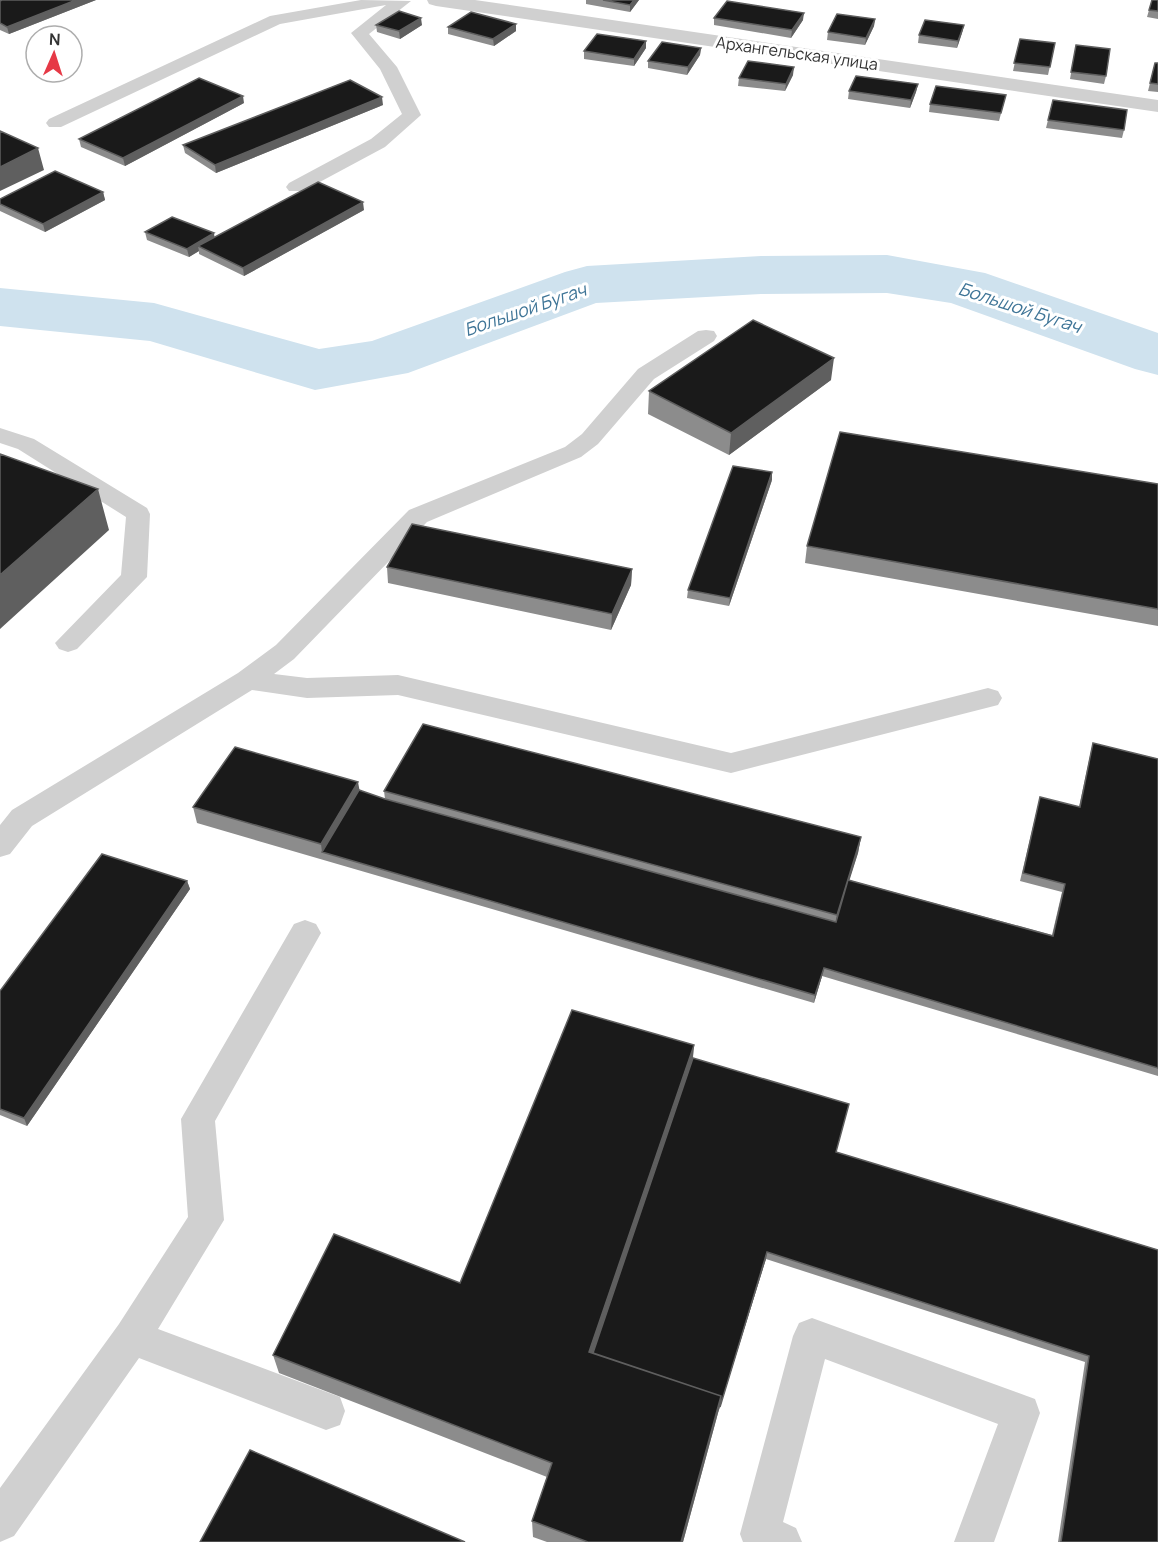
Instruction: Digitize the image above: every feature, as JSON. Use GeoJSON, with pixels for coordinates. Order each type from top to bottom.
{"type":"FeatureCollection","features":[{"type":"Feature","properties":{"kind":"street","name":"Архангельская улица"},"geometry":{"type":"LineString","coordinates":[[436,0],[1158,106]]}},
{"type":"Feature","properties":{"kind":"lane"},"geometry":{"type":"LineString","coordinates":[[55,123],[276,20],[389,0]]}},
{"type":"Feature","properties":{"kind":"lane"},"geometry":{"type":"LineString","coordinates":[[296,187],[378,142],[412,116],[388,67],[359,33],[405,0]]}},
{"type":"Feature","properties":{"kind":"lane"},"geometry":{"type":"LineString","coordinates":[[0,846],[22,818],[248,680],[285,652],[418,516],[573,452],[590,439],[646,374],[706,336]]}},
{"type":"Feature","properties":{"kind":"lane"},"geometry":{"type":"LineString","coordinates":[[0,435],[26,444],[138,514],[134,577],[68,643]]}},
{"type":"Feature","properties":{"kind":"lane"},"geometry":{"type":"LineString","coordinates":[[248,680],[307,688],[398,685],[731,763],[988,698]]}},
{"type":"Feature","properties":{"kind":"lane"},"geometry":{"type":"LineString","coordinates":[[0,1522],[132,1337],[206,1220],[198,1119],[305,933]]}},
{"type":"Feature","properties":{"kind":"lane"},"geometry":{"type":"LineString","coordinates":[[782,1542],[760,1534],[813,1336],[1021,1413],[974,1542]]}},
{"type":"Feature","properties":{"kind":"lane"},"geometry":{"type":"LineString","coordinates":[[132,1337],[326,1411]]}},
{"type":"Feature","properties":{"kind":"building"},"geometry":{"type":"Polygon","coordinates":[[[76,0],[7,27],[0,23],[0,1],[76,0]]]}},
{"type":"Feature","properties":{"kind":"building"},"geometry":{"type":"Polygon","coordinates":[[[603,0],[634,0],[630,5],[603,0]]]}},
{"type":"Feature","properties":{"kind":"building"},"geometry":{"type":"Polygon","coordinates":[[[1152,0],[1158,0],[1158,11],[1149,10],[1152,0]]]}},
{"type":"Feature","properties":{"kind":"building"},"geometry":{"type":"Polygon","coordinates":[[[727,1],[804,13],[792,30],[714,18],[727,1]]]}},
{"type":"Feature","properties":{"kind":"building"},"geometry":{"type":"Polygon","coordinates":[[[399,11],[421,18],[399,31],[376,25],[399,11]]]}},
{"type":"Feature","properties":{"kind":"building"},"geometry":{"type":"Polygon","coordinates":[[[471,12],[516,24],[493,39],[448,27],[471,12]]]}},
{"type":"Feature","properties":{"kind":"building"},"geometry":{"type":"Polygon","coordinates":[[[837,14],[875,19],[866,38],[828,32],[837,14]]]}},
{"type":"Feature","properties":{"kind":"building"},"geometry":{"type":"Polygon","coordinates":[[[925,20],[964,25],[958,41],[919,35],[925,20]]]}},
{"type":"Feature","properties":{"kind":"building"},"geometry":{"type":"Polygon","coordinates":[[[597,34],[646,41],[634,59],[584,51],[597,34]]]}},
{"type":"Feature","properties":{"kind":"building"},"geometry":{"type":"Polygon","coordinates":[[[1020,39],[1055,43],[1050,67],[1014,63],[1020,39]]]}},
{"type":"Feature","properties":{"kind":"building"},"geometry":{"type":"Polygon","coordinates":[[[662,42],[701,48],[688,67],[648,61],[662,42]]]}},
{"type":"Feature","properties":{"kind":"building"},"geometry":{"type":"Polygon","coordinates":[[[1076,45],[1110,49],[1106,76],[1071,72],[1076,45]]]}},
{"type":"Feature","properties":{"kind":"building"},"geometry":{"type":"Polygon","coordinates":[[[748,61],[794,67],[786,84],[739,78],[748,61]]]}},
{"type":"Feature","properties":{"kind":"building"},"geometry":{"type":"Polygon","coordinates":[[[1155,63],[1158,63],[1158,84],[1150,83],[1155,63]]]}},
{"type":"Feature","properties":{"kind":"building"},"geometry":{"type":"Polygon","coordinates":[[[856,76],[918,84],[911,100],[849,91],[856,76]]]}},
{"type":"Feature","properties":{"kind":"building"},"geometry":{"type":"Polygon","coordinates":[[[199,78],[243,96],[123,158],[79,139],[199,78]]]}},
{"type":"Feature","properties":{"kind":"building"},"geometry":{"type":"Polygon","coordinates":[[[350,80],[382,97],[215,165],[183,145],[350,80]]]}},
{"type":"Feature","properties":{"kind":"building"},"geometry":{"type":"Polygon","coordinates":[[[936,86],[1006,95],[1001,113],[930,104],[936,86]]]}},
{"type":"Feature","properties":{"kind":"building"},"geometry":{"type":"Polygon","coordinates":[[[1053,100],[1127,110],[1124,130],[1048,120],[1053,100]]]}},
{"type":"Feature","properties":{"kind":"building"},"geometry":{"type":"Polygon","coordinates":[[[0,131],[38,148],[0,167],[0,131]]]}},
{"type":"Feature","properties":{"kind":"building"},"geometry":{"type":"Polygon","coordinates":[[[55,171],[103,192],[43,224],[0,204],[0,199],[55,171]]]}},
{"type":"Feature","properties":{"kind":"building"},"geometry":{"type":"Polygon","coordinates":[[[318,182],[363,202],[243,268],[198,246],[318,182]]]}},
{"type":"Feature","properties":{"kind":"building"},"geometry":{"type":"Polygon","coordinates":[[[172,217],[214,233],[187,249],[145,232],[172,217]]]}},
{"type":"Feature","properties":{"kind":"building"},"geometry":{"type":"Polygon","coordinates":[[[753,320],[834,358],[731,433],[649,391],[753,320]]]}},
{"type":"Feature","properties":{"kind":"building"},"geometry":{"type":"Polygon","coordinates":[[[840,432],[1158,484],[1158,609],[807,546],[840,432]]]}},
{"type":"Feature","properties":{"kind":"building"},"geometry":{"type":"Polygon","coordinates":[[[0,454],[98,489],[0,575],[0,454]]]}},
{"type":"Feature","properties":{"kind":"building"},"geometry":{"type":"Polygon","coordinates":[[[733,466],[772,472],[730,598],[688,590],[733,466]]]}},
{"type":"Feature","properties":{"kind":"building"},"geometry":{"type":"Polygon","coordinates":[[[412,524],[632,569],[612,614],[387,567],[412,524]]]}},
{"type":"Feature","properties":{"kind":"building"},"geometry":{"type":"Polygon","coordinates":[[[423,724],[861,837],[837,915],[384,791],[423,724]]]}},
{"type":"Feature","properties":{"kind":"building"},"geometry":{"type":"Polygon","coordinates":[[[1093,743],[1158,759],[1158,1068],[824,968],[815,995],[322,852],[359,790],[836,922],[848,880],[1053,936],[1065,884],[1023,873],[1040,797],[1080,807],[1093,743]]]}},
{"type":"Feature","properties":{"kind":"building"},"geometry":{"type":"Polygon","coordinates":[[[235,747],[358,782],[321,844],[193,807],[235,747]]]}},
{"type":"Feature","properties":{"kind":"building"},"geometry":{"type":"Polygon","coordinates":[[[102,854],[187,881],[24,1118],[0,1109],[0,991],[102,854]]]}},
{"type":"Feature","properties":{"kind":"building"},"geometry":{"type":"Polygon","coordinates":[[[572,1010],[694,1045],[589,1352],[721,1396],[681,1542],[588,1542],[532,1521],[552,1463],[273,1355],[334,1234],[460,1283],[572,1010]]]}},
{"type":"Feature","properties":{"kind":"building"},"geometry":{"type":"Polygon","coordinates":[[[693,1058],[849,1104],[836,1152],[1158,1250],[1158,1542],[1061,1542],[1089,1356],[767,1252],[720,1407],[721,1396],[593,1353],[693,1058]]]}},
{"type":"Feature","properties":{"kind":"building"},"geometry":{"type":"Polygon","coordinates":[[[250,1450],[465,1542],[200,1542],[250,1450]]]}},
{"type":"Feature","properties":{"kind":"waterway","name":"Большой Бугач"},"geometry":{"type":"LineString","coordinates":[[0,307],[154,322],[251,349],[315,370],[385,359],[587,285],[761,275],[887,274],[963,286],[1158,355]]}}]}
